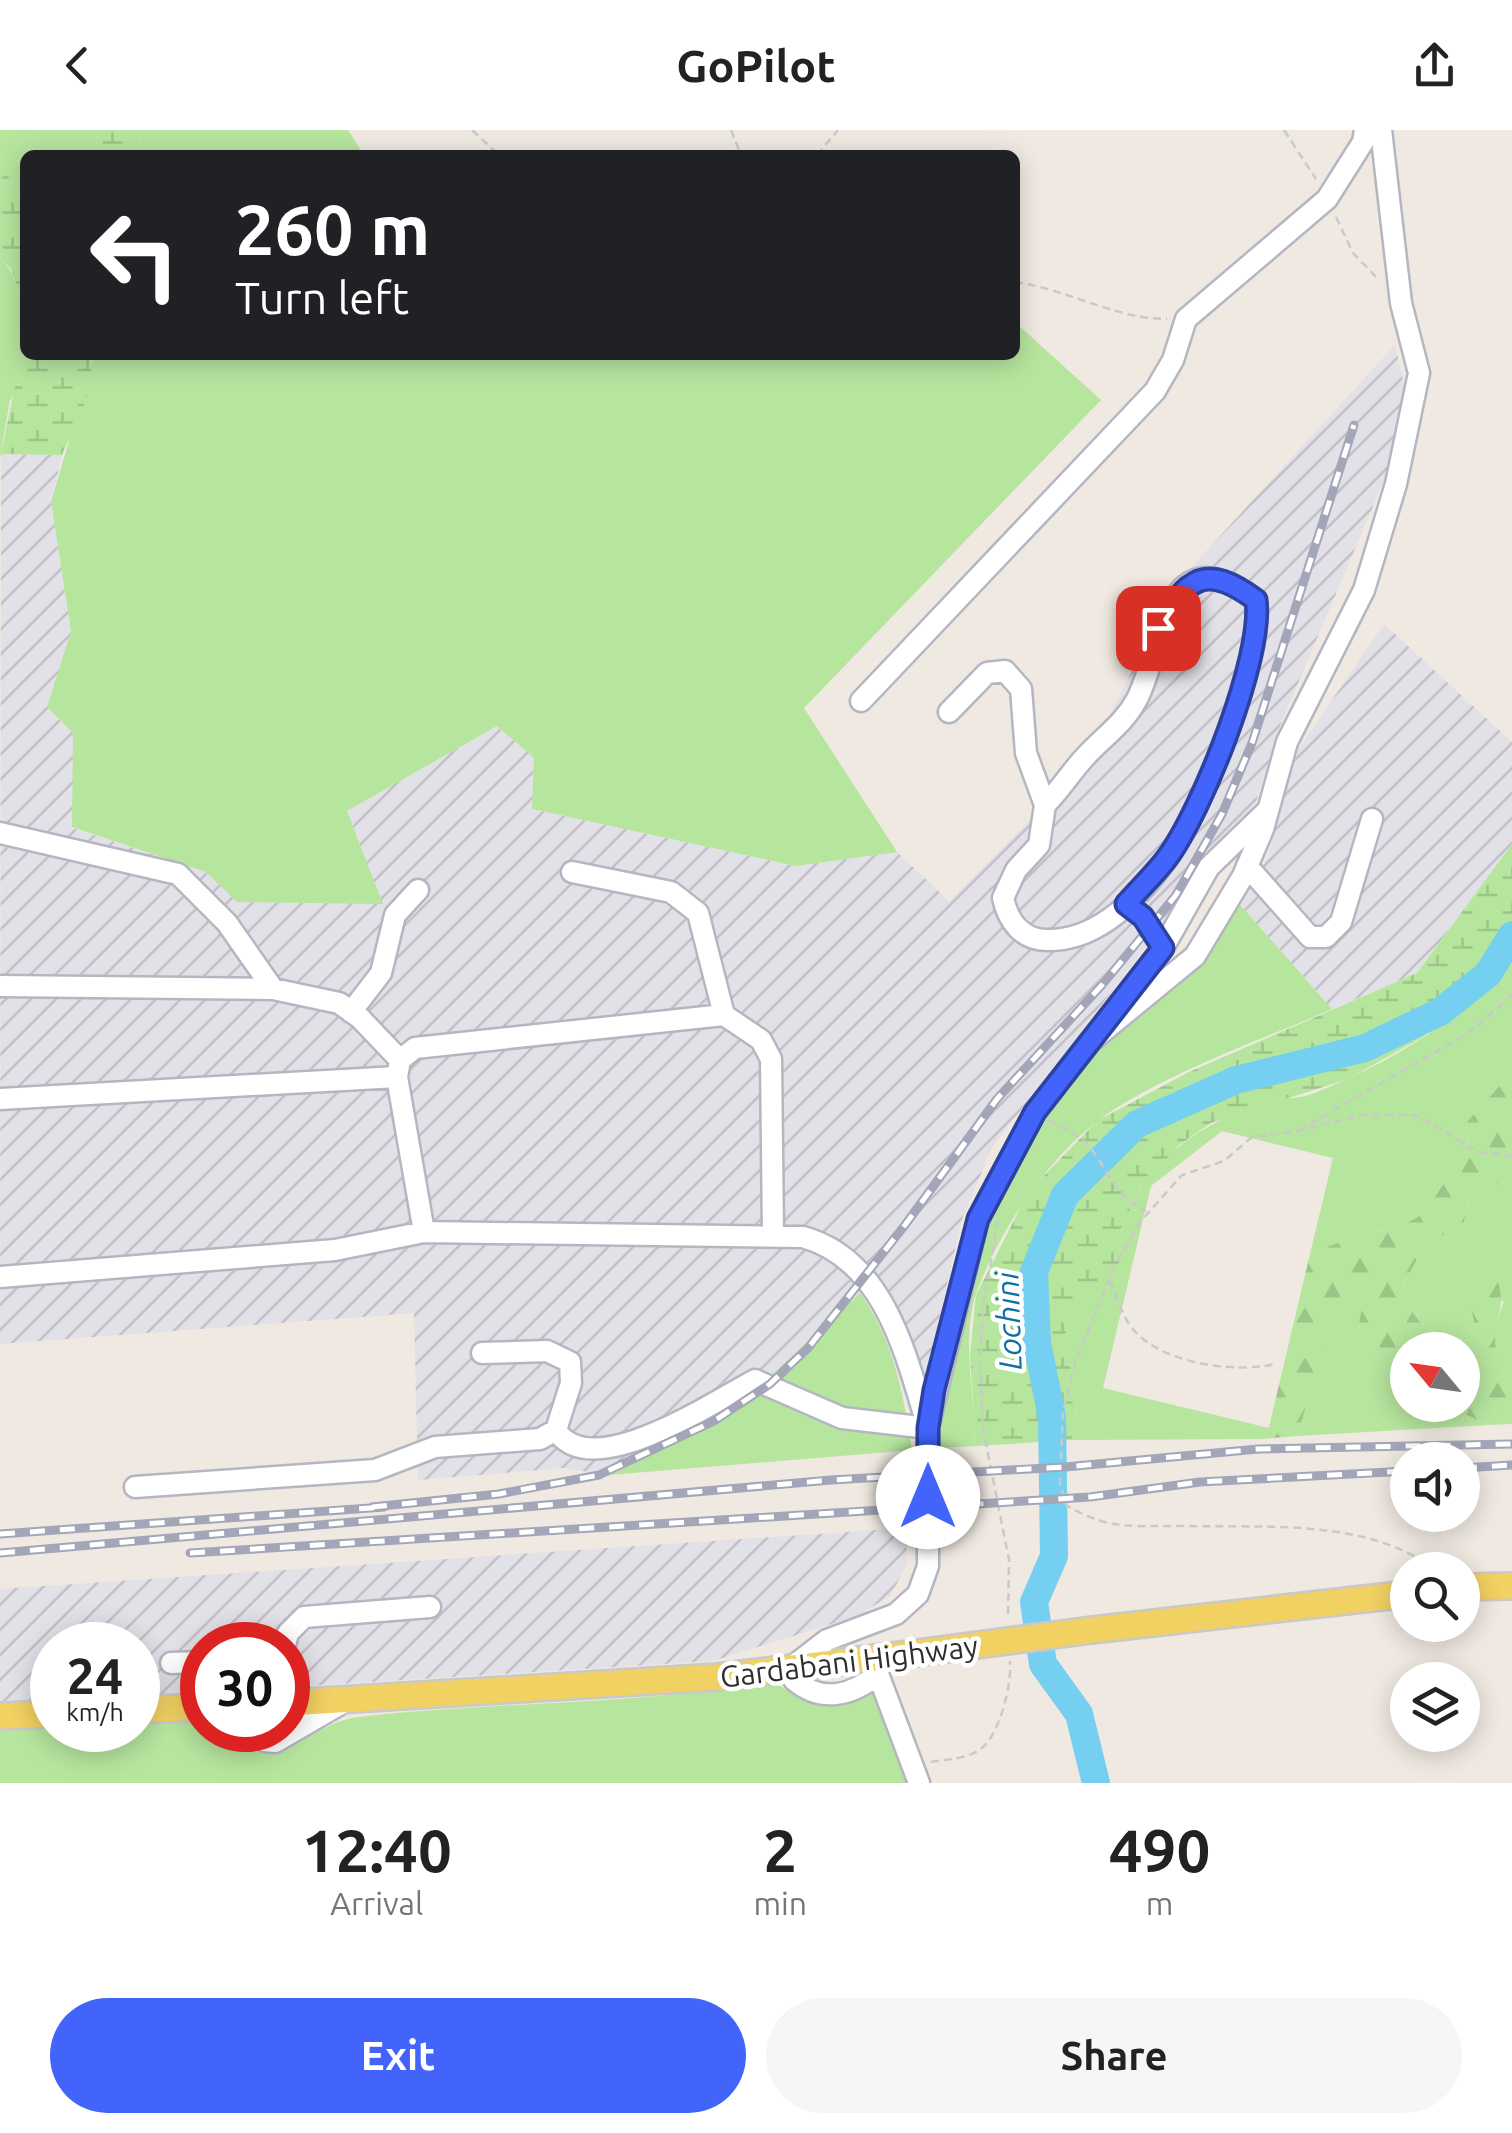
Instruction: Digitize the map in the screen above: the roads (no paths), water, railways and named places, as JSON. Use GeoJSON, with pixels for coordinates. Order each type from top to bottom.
{"type":"FeatureCollection","features":[{"type":"Feature","properties":{"kind":"main road"},"geometry":{"type":"LineString","coordinates":[[1480,1587],[1512,1586]]}},
{"type":"Feature","properties":{"kind":"main road","name":"Gardabani Highway"},"geometry":{"type":"LineString","coordinates":[[310,1702],[717,1678],[792,1667],[880,1666],[917,1653],[1390,1596]]}},
{"type":"Feature","properties":{"kind":"main road"},"geometry":{"type":"LineString","coordinates":[[0,1716],[30,1715]]}},
{"type":"Feature","properties":{"kind":"street"},"geometry":{"type":"LineString","coordinates":[[861,701],[1156,391],[1173,360],[1186,319],[1327,199],[1363,142],[1365,130]]}},
{"type":"Feature","properties":{"kind":"street"},"geometry":{"type":"LineString","coordinates":[[1089,1043],[1195,956],[1247,866],[1288,742],[1364,590],[1396,484],[1418,374],[1402,303],[1380,130]]}},
{"type":"Feature","properties":{"kind":"street"},"geometry":{"type":"LineString","coordinates":[[949,712],[987,674],[1005,671],[1020,689],[1026,753],[1045,805],[1039,846],[1016,870],[1002,898],[1008,920],[1034,940],[1071,941],[1109,920],[1168,856],[1198,798],[1236,708],[1260,623],[1256,600],[1217,578],[1194,580],[1176,597],[1158,628],[1136,700],[1118,727],[1085,756],[1045,805]]}},
{"type":"Feature","properties":{"kind":"street"},"geometry":{"type":"LineString","coordinates":[[792,1667],[827,1640],[896,1614],[918,1594],[928,1566],[928,1428],[978,1219],[1035,1112],[1163,948],[1210,867],[1269,808]]}},
{"type":"Feature","properties":{"kind":"street"},"geometry":{"type":"LineString","coordinates":[[1247,866],[1310,937],[1326,938],[1341,922],[1372,819]]}},
{"type":"Feature","properties":{"kind":"street"},"geometry":{"type":"LineString","coordinates":[[0,834],[178,874],[227,922],[274,989]]}},
{"type":"Feature","properties":{"kind":"street"},"geometry":{"type":"LineString","coordinates":[[572,872],[671,892],[698,913],[724,1015]]}},
{"type":"Feature","properties":{"kind":"street"},"geometry":{"type":"LineString","coordinates":[[351,1012],[381,974],[394,915],[418,890]]}},
{"type":"Feature","properties":{"kind":"street"},"geometry":{"type":"LineString","coordinates":[[1126,904],[1143,917],[1163,948]]}},
{"type":"Feature","properties":{"kind":"street"},"geometry":{"type":"LineString","coordinates":[[0,986],[274,989],[339,1003],[399,1068],[424,1232]]}},
{"type":"Feature","properties":{"kind":"street"},"geometry":{"type":"LineString","coordinates":[[0,1099],[399,1068],[415,1048],[724,1015],[760,1040],[771,1059],[773,1236]]}},
{"type":"Feature","properties":{"kind":"street"},"geometry":{"type":"LineString","coordinates":[[0,1277],[335,1250],[424,1232],[773,1236],[818,1241],[864,1276],[903,1344],[928,1428]]}},
{"type":"Feature","properties":{"kind":"street"},"geometry":{"type":"LineString","coordinates":[[135,1488],[374,1470],[435,1447],[540,1439],[556,1430],[572,1383],[570,1362],[547,1351],[482,1352]]}},
{"type":"Feature","properties":{"kind":"street"},"geometry":{"type":"LineString","coordinates":[[556,1430],[561,1439],[581,1450],[609,1450],[755,1380],[842,1418],[928,1428]]}},
{"type":"Feature","properties":{"kind":"street"},"geometry":{"type":"LineString","coordinates":[[299,1622],[304,1617],[430,1608]]}},
{"type":"Feature","properties":{"kind":"street"},"geometry":{"type":"LineString","coordinates":[[172,1664],[180,1663]]}},
{"type":"Feature","properties":{"kind":"street"},"geometry":{"type":"LineString","coordinates":[[880,1666],[916,1774]]}},
{"type":"Feature","properties":{"kind":"street"},"geometry":{"type":"LineString","coordinates":[[310,1719],[346,1701]]}},
{"type":"Feature","properties":{"kind":"waterway","name":"Lochini"},"geometry":{"type":"LineString","coordinates":[[1096,1783],[1079,1714],[1043,1664],[1034,1602],[1054,1556],[1052,1417],[1037,1343],[1034,1272],[1065,1195],[1137,1124],[1236,1080],[1365,1048],[1440,1012],[1488,974],[1512,935]]}},
{"type":"Feature","properties":{"kind":"railway"},"geometry":{"type":"LineString","coordinates":[[372,1507],[499,1494],[599,1475],[714,1421],[770,1384],[808,1348],[997,1099],[1102,985],[1176,895],[1222,814],[1252,743],[1354,425]]}},
{"type":"Feature","properties":{"kind":"railway"},"geometry":{"type":"LineString","coordinates":[[0,1553],[831,1480],[1065,1467],[1258,1449],[1512,1444]]}},
{"type":"Feature","properties":{"kind":"railway"},"geometry":{"type":"LineString","coordinates":[[1480,1467],[1512,1465]]}},
{"type":"Feature","properties":{"kind":"railway"},"geometry":{"type":"LineString","coordinates":[[190,1553],[1090,1497],[1200,1482],[1390,1472]]}},
{"type":"Feature","properties":{"kind":"railway"},"geometry":{"type":"LineString","coordinates":[[0,1534],[384,1507]]}}]}
